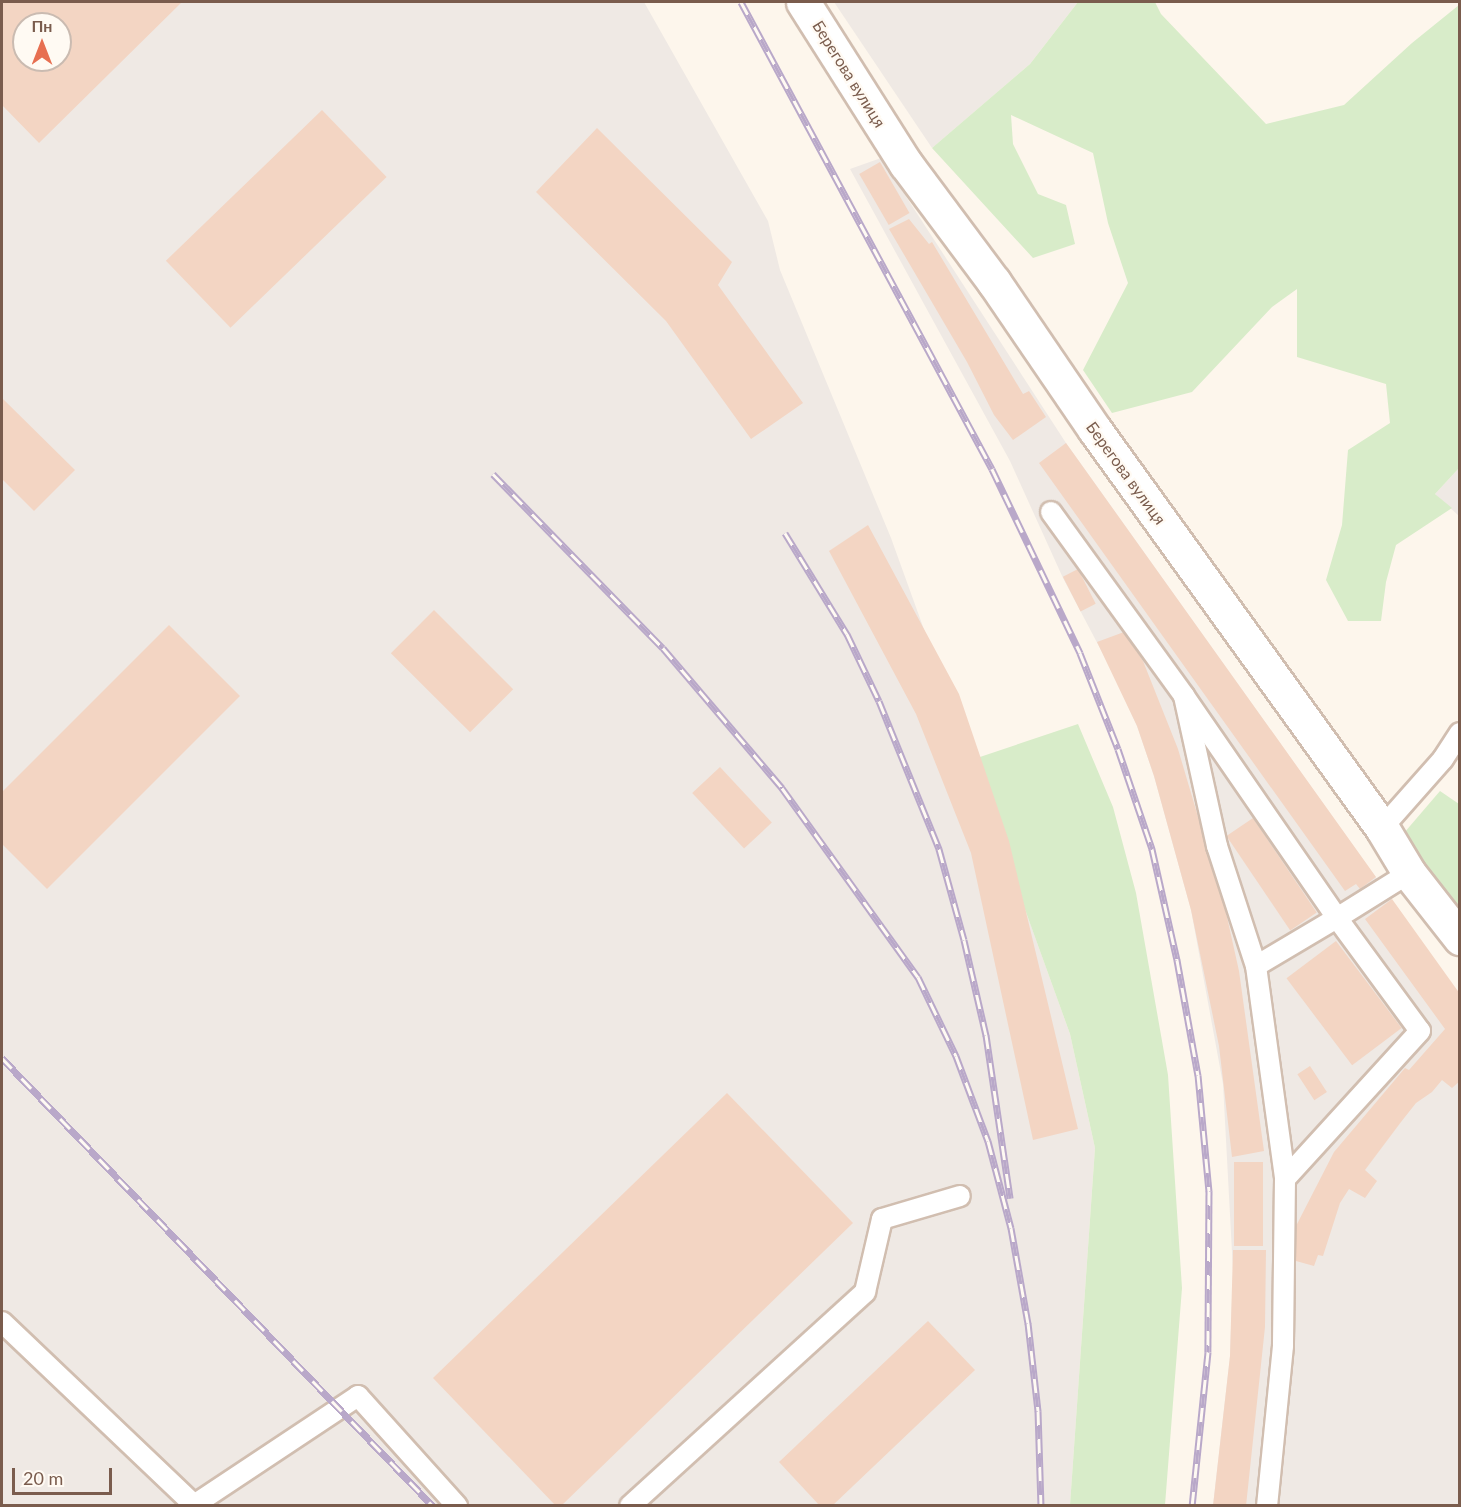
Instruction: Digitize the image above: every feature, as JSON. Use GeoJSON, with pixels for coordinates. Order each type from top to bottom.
{"type":"FeatureCollection","features":[{"type":"Feature","properties":{"kind":"street","name":"Берегова вулиця"},"geometry":{"type":"LineString","coordinates":[[803,2],[906,164],[994,282],[1095,430],[1382,828],[1409,873],[1460,938]]}},
{"type":"Feature","properties":{"kind":"lane"},"geometry":{"type":"LineString","coordinates":[[1051,512],[1184,696],[1337,918],[1420,1031],[1285,1179]]}},
{"type":"Feature","properties":{"kind":"lane"},"geometry":{"type":"LineString","coordinates":[[1184,696],[1217,846],[1256,966],[1285,1179],[1283,1346],[1267,1506]]}},
{"type":"Feature","properties":{"kind":"lane"},"geometry":{"type":"LineString","coordinates":[[1382,828],[1443,759],[1460,733]]}},
{"type":"Feature","properties":{"kind":"lane"},"geometry":{"type":"LineString","coordinates":[[1256,966],[1409,873]]}},
{"type":"Feature","properties":{"kind":"lane"},"geometry":{"type":"LineString","coordinates":[[630,1506],[865,1292],[882,1220],[960,1196]]}},
{"type":"Feature","properties":{"kind":"lane"},"geometry":{"type":"LineString","coordinates":[[2,1322],[194,1504],[358,1396],[457,1506]]}},
{"type":"Feature","properties":{"kind":"shaded area"},"geometry":{"type":"Polygon","coordinates":[[[2,2],[644,2],[768,221],[780,270],[891,538],[1070,1034],[1095,1148],[1070,1505],[2,1506],[2,2]]]}},
{"type":"Feature","properties":{"kind":"shaded area"},"geometry":{"type":"Polygon","coordinates":[[[834,2],[1078,2],[1030,64],[932,148],[834,2]]]}},
{"type":"Feature","properties":{"kind":"shaded area"},"geometry":{"type":"Polygon","coordinates":[[[881,158],[1066,443],[1459,994],[1459,1505],[1213,1505],[1230,1356],[1233,1271],[1223,1084],[1191,910],[1154,776],[1137,726],[1112,671],[1063,578],[1010,461],[850,169],[881,158]]]}},
{"type":"Feature","properties":{"kind":"shaded area"},"geometry":{"type":"Polygon","coordinates":[[[1459,468],[1459,516],[1435,494],[1459,468]]]}},
{"type":"Feature","properties":{"kind":"green space"},"geometry":{"type":"Polygon","coordinates":[[[1078,2],[1155,2],[1161,14],[1266,124],[1344,105],[1412,43],[1459,5],[1459,468],[1435,494],[1452,508],[1396,545],[1386,582],[1381,621],[1348,621],[1326,580],[1342,525],[1348,450],[1390,423],[1386,384],[1297,357],[1297,289],[1272,307],[1192,392],[1112,413],[1083,370],[1128,283],[1108,223],[1093,153],[1011,115],[1013,144],[1038,194],[1066,205],[1075,244],[1033,258],[932,148],[1030,64],[1078,2]]]}},
{"type":"Feature","properties":{"kind":"green space"},"geometry":{"type":"Polygon","coordinates":[[[1078,724],[1113,807],[1136,893],[1168,1075],[1182,1288],[1165,1505],[1070,1505],[1095,1148],[1070,1034],[971,760],[1078,724]]]}},
{"type":"Feature","properties":{"kind":"green space"},"geometry":{"type":"Polygon","coordinates":[[[1440,791],[1459,804],[1459,935],[1404,833],[1440,791]]]}},
{"type":"Feature","properties":{"kind":"building"},"geometry":{"type":"Polygon","coordinates":[[[2,2],[182,2],[39,143],[2,105],[2,2]]]}},
{"type":"Feature","properties":{"kind":"building"},"geometry":{"type":"Polygon","coordinates":[[[322,110],[387,177],[231,328],[166,261],[322,110]]]}},
{"type":"Feature","properties":{"kind":"building"},"geometry":{"type":"Polygon","coordinates":[[[597,128],[732,262],[718,285],[803,403],[751,439],[666,321],[536,192],[597,128]]]}},
{"type":"Feature","properties":{"kind":"building"},"geometry":{"type":"Polygon","coordinates":[[[880,162],[910,213],[889,225],[859,174],[880,162]]]}},
{"type":"Feature","properties":{"kind":"building"},"geometry":{"type":"Polygon","coordinates":[[[909,219],[929,244],[932,242],[1023,394],[1029,391],[1046,417],[1013,440],[994,415],[967,362],[889,229],[909,219]]]}},
{"type":"Feature","properties":{"kind":"building"},"geometry":{"type":"Polygon","coordinates":[[[2,398],[75,470],[34,511],[2,479],[2,398]]]}},
{"type":"Feature","properties":{"kind":"building"},"geometry":{"type":"Polygon","coordinates":[[[1066,443],[1376,877],[1360,889],[1356,884],[1345,891],[1039,463],[1066,443]]]}},
{"type":"Feature","properties":{"kind":"building"},"geometry":{"type":"Polygon","coordinates":[[[868,525],[959,694],[1009,841],[1078,1129],[1033,1140],[971,853],[916,714],[829,551],[868,525]]]}},
{"type":"Feature","properties":{"kind":"building"},"geometry":{"type":"Polygon","coordinates":[[[1078,569],[1096,604],[1081,611],[1063,577],[1078,569]]]}},
{"type":"Feature","properties":{"kind":"building"},"geometry":{"type":"Polygon","coordinates":[[[434,610],[513,689],[470,732],[391,653],[434,610]]]}},
{"type":"Feature","properties":{"kind":"building"},"geometry":{"type":"Polygon","coordinates":[[[169,625],[240,696],[47,889],[2,844],[2,792],[169,625]]]}},
{"type":"Feature","properties":{"kind":"building"},"geometry":{"type":"Polygon","coordinates":[[[1124,632],[1143,661],[1178,749],[1225,908],[1239,971],[1264,1151],[1232,1157],[1219,1046],[1191,910],[1154,776],[1137,726],[1097,642],[1124,632]]]}},
{"type":"Feature","properties":{"kind":"building"},"geometry":{"type":"Polygon","coordinates":[[[720,767],[772,823],[744,848],[692,793],[720,767]]]}},
{"type":"Feature","properties":{"kind":"building"},"geometry":{"type":"Polygon","coordinates":[[[1253,818],[1317,913],[1290,930],[1226,836],[1253,818]]]}},
{"type":"Feature","properties":{"kind":"building"},"geometry":{"type":"Polygon","coordinates":[[[1392,899],[1460,994],[1460,1081],[1452,1088],[1442,1080],[1432,1092],[1416,1103],[1401,1122],[1365,1170],[1377,1181],[1365,1198],[1349,1189],[1340,1203],[1323,1256],[1318,1255],[1314,1266],[1296,1261],[1296,1226],[1334,1152],[1405,1068],[1409,1070],[1445,1029],[1365,919],[1392,899]]]}},
{"type":"Feature","properties":{"kind":"building"},"geometry":{"type":"Polygon","coordinates":[[[1336,941],[1402,1028],[1352,1065],[1286,978],[1336,941]]]}},
{"type":"Feature","properties":{"kind":"building"},"geometry":{"type":"Polygon","coordinates":[[[1310,1066],[1327,1092],[1314,1100],[1297,1074],[1310,1066]]]}},
{"type":"Feature","properties":{"kind":"building"},"geometry":{"type":"Polygon","coordinates":[[[727,1093],[853,1223],[561,1506],[556,1506],[433,1378],[727,1093]]]}},
{"type":"Feature","properties":{"kind":"building"},"geometry":{"type":"Polygon","coordinates":[[[1234,1162],[1263,1162],[1263,1246],[1234,1246],[1234,1162]]]}},
{"type":"Feature","properties":{"kind":"building"},"geometry":{"type":"Polygon","coordinates":[[[1233,1250],[1266,1250],[1265,1327],[1246,1506],[1213,1506],[1230,1356],[1233,1250]]]}},
{"type":"Feature","properties":{"kind":"building"},"geometry":{"type":"Polygon","coordinates":[[[928,1321],[975,1370],[832,1506],[820,1506],[779,1462],[928,1321]]]}},
{"type":"Feature","properties":{"kind":"railway"},"geometry":{"type":"LineString","coordinates":[[741,2],[992,469],[1080,653],[1118,749],[1152,849],[1177,960],[1198,1075],[1209,1191],[1208,1352],[1192,1506]]}},
{"type":"Feature","properties":{"kind":"railway"},"geometry":{"type":"LineString","coordinates":[[493,474],[663,648],[782,788],[918,977],[956,1056],[988,1141],[1011,1228],[1028,1323],[1038,1411],[1041,1506]]}},
{"type":"Feature","properties":{"kind":"railway"},"geometry":{"type":"LineString","coordinates":[[785,533],[847,634],[879,701],[939,849],[964,940],[986,1035],[1010,1198]]}},
{"type":"Feature","properties":{"kind":"railway"},"geometry":{"type":"LineString","coordinates":[[2,1058],[433,1506]]}}]}
